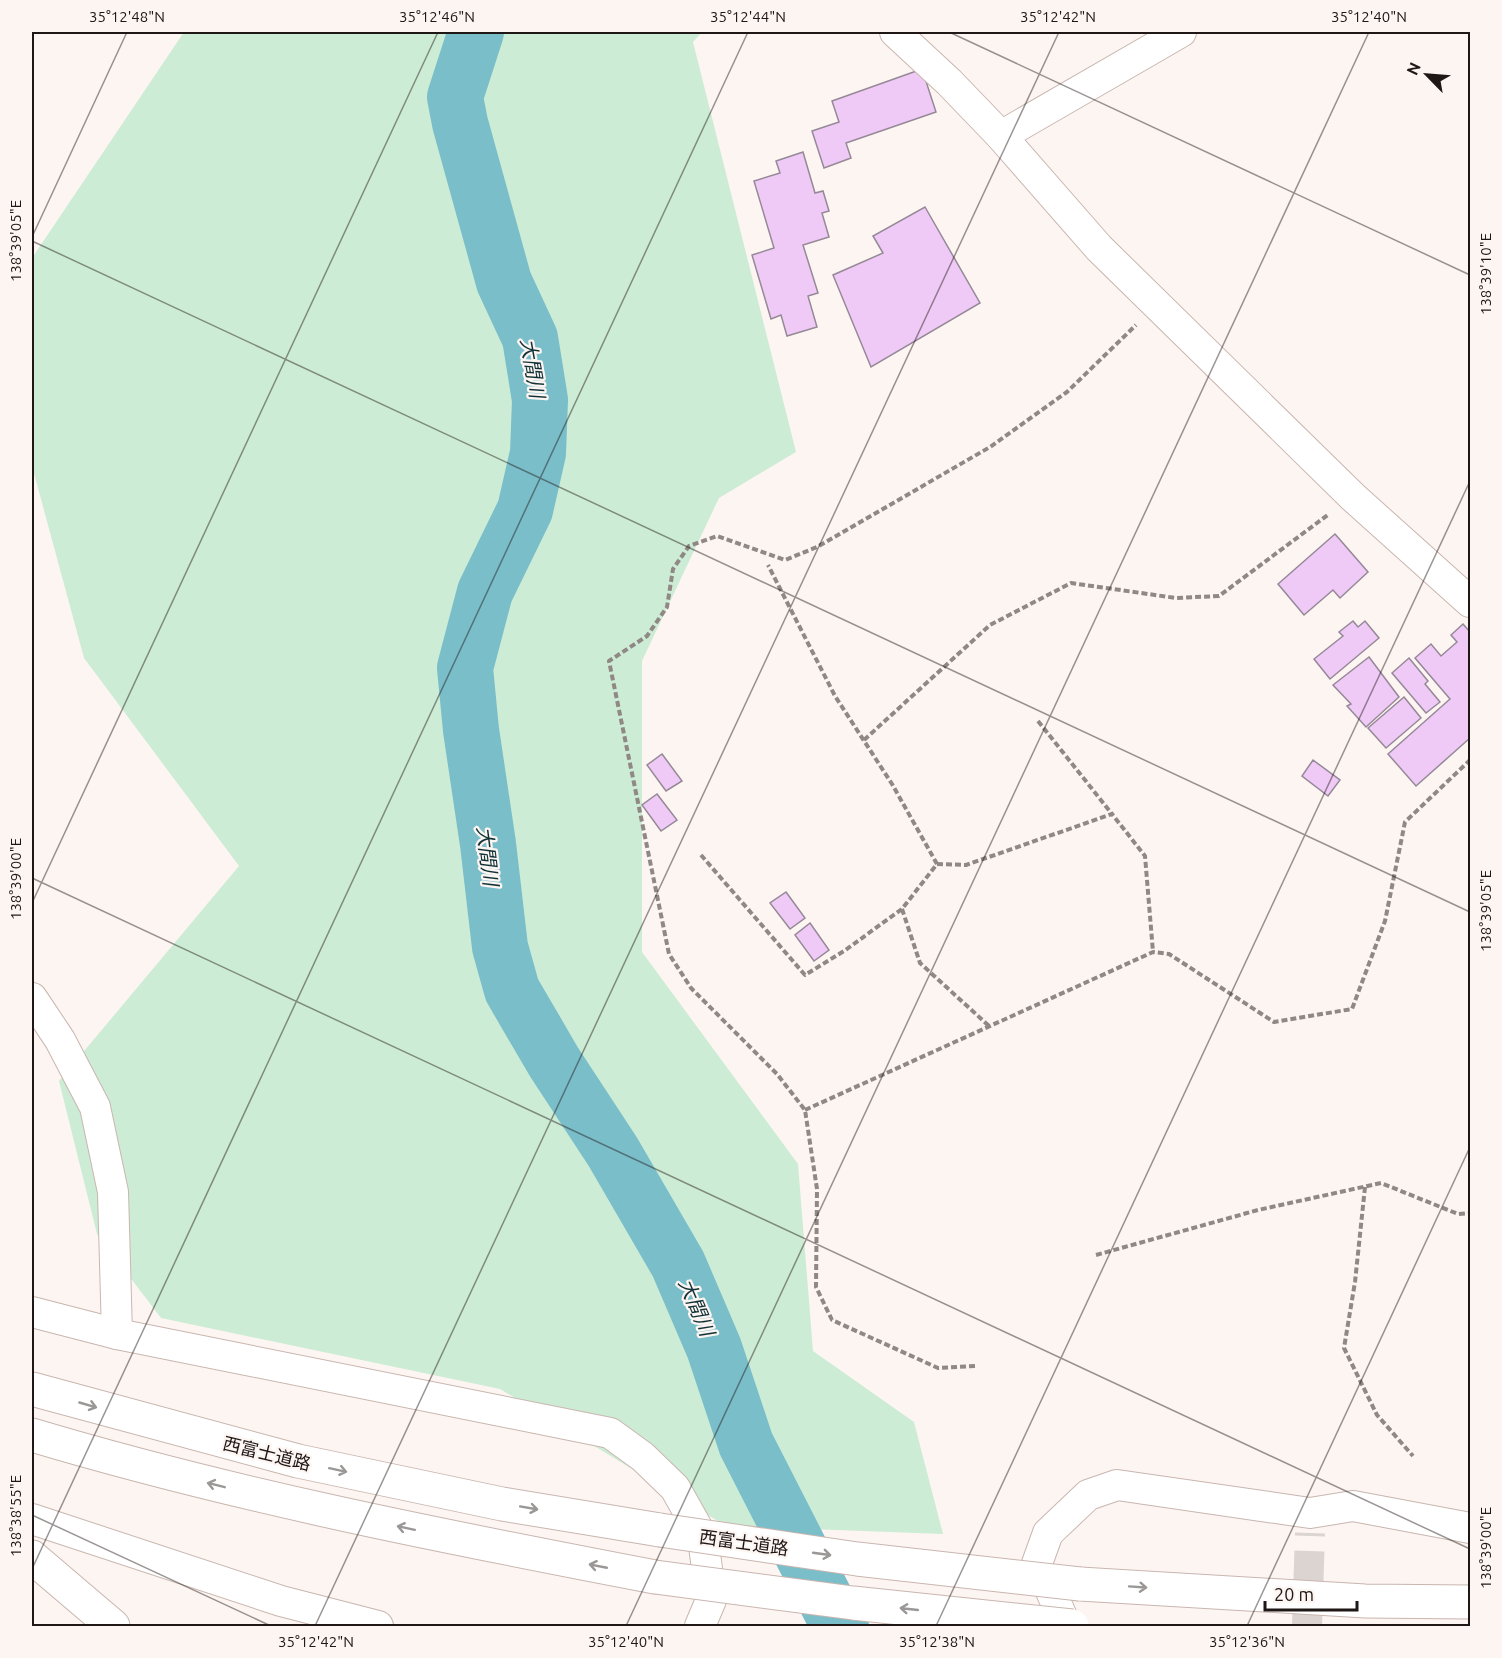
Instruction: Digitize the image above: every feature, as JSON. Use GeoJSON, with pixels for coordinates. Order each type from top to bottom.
{"type":"FeatureCollection","features":[{"type":"Feature","properties":{"kind":"main road","name":"西富士道路"},"geometry":{"type":"LineString","coordinates":[[32,1389],[298,1461],[502,1504],[660,1530],[857,1559],[1080,1584],[1365,1601],[1470,1602]]}},
{"type":"Feature","properties":{"kind":"main road"},"geometry":{"type":"LineString","coordinates":[[32,1436],[96,1455],[284,1502],[655,1577],[852,1603],[1072,1626]]}},
{"type":"Feature","properties":{"kind":"main road"},"geometry":{"type":"LineString","coordinates":[[32,1557],[113,1626]]}},
{"type":"Feature","properties":{"kind":"street"},"geometry":{"type":"LineString","coordinates":[[895,32],[949,82],[1001,136],[1099,248],[1156,305],[1353,497],[1470,602]]}},
{"type":"Feature","properties":{"kind":"street"},"geometry":{"type":"LineString","coordinates":[[1001,136],[1181,32]]}},
{"type":"Feature","properties":{"kind":"street"},"geometry":{"type":"LineString","coordinates":[[32,998],[60,1040],[94,1107],[113,1192],[117,1334]]}},
{"type":"Feature","properties":{"kind":"street"},"geometry":{"type":"LineString","coordinates":[[32,1312],[117,1334],[610,1433],[643,1457],[675,1488],[703,1538],[711,1600],[700,1626]]}},
{"type":"Feature","properties":{"kind":"street"},"geometry":{"type":"LineString","coordinates":[[1066,1626],[1047,1582],[1035,1569],[1048,1533],[1088,1495],[1117,1485],[1310,1523],[1353,1506],[1470,1528]]}},
{"type":"Feature","properties":{"kind":"street"},"geometry":{"type":"LineString","coordinates":[[32,1519],[280,1601],[378,1626]]}},
{"type":"Feature","properties":{"kind":"path"},"geometry":{"type":"LineString","coordinates":[[975,1366],[938,1368],[832,1320],[816,1287],[817,1189],[805,1110],[777,1074],[691,988],[669,954],[609,661],[647,636],[667,607],[673,569],[689,546],[717,536],[785,560],[817,547],[1000,440],[1067,392],[1156,305]]}},
{"type":"Feature","properties":{"kind":"path"},"geometry":{"type":"LineString","coordinates":[[864,740],[990,626],[1071,584],[1176,598],[1219,596],[1353,497]]}},
{"type":"Feature","properties":{"kind":"path"},"geometry":{"type":"LineString","coordinates":[[768,565],[835,696],[892,784],[937,864]]}},
{"type":"Feature","properties":{"kind":"path"},"geometry":{"type":"LineString","coordinates":[[1038,721],[1145,856],[1153,952]]}},
{"type":"Feature","properties":{"kind":"path"},"geometry":{"type":"LineString","coordinates":[[805,1110],[1153,952],[1169,954],[1274,1022],[1352,1009],[1385,921],[1406,822],[1470,760]]}},
{"type":"Feature","properties":{"kind":"path"},"geometry":{"type":"LineString","coordinates":[[937,864],[966,865],[1112,814]]}},
{"type":"Feature","properties":{"kind":"path"},"geometry":{"type":"LineString","coordinates":[[701,855],[805,975],[844,951],[902,909],[937,864]]}},
{"type":"Feature","properties":{"kind":"path"},"geometry":{"type":"LineString","coordinates":[[902,909],[920,963],[989,1026]]}},
{"type":"Feature","properties":{"kind":"path"},"geometry":{"type":"LineString","coordinates":[[1096,1255],[1258,1210],[1381,1183],[1458,1214],[1470,1213]]}},
{"type":"Feature","properties":{"kind":"path"},"geometry":{"type":"LineString","coordinates":[[1365,1187],[1355,1282],[1344,1348],[1377,1415],[1413,1456]]}},
{"type":"Feature","properties":{"kind":"green space"},"geometry":{"type":"Polygon","coordinates":[[[184,32],[702,32],[693,42],[796,452],[719,498],[642,661],[642,952],[798,1164],[813,1351],[914,1422],[943,1534],[726,1526],[500,1389],[161,1318],[97,1234],[59,1081],[239,866],[84,658],[32,466],[32,258],[184,32]]]}},
{"type":"Feature","properties":{"kind":"building"},"geometry":{"type":"Polygon","coordinates":[[[922,69],[936,112],[846,143],[851,158],[824,168],[812,131],[839,122],[832,101],[922,69]]]}},
{"type":"Feature","properties":{"kind":"building"},"geometry":{"type":"Polygon","coordinates":[[[803,152],[815,193],[823,191],[829,211],[822,213],[829,237],[803,245],[818,293],[808,296],[817,327],[787,336],[781,315],[771,319],[752,255],[774,248],[754,181],[780,173],[776,161],[803,152]]]}},
{"type":"Feature","properties":{"kind":"building"},"geometry":{"type":"Polygon","coordinates":[[[925,207],[980,303],[871,367],[833,275],[883,253],[873,236],[925,207]]]}},
{"type":"Feature","properties":{"kind":"building"},"geometry":{"type":"Polygon","coordinates":[[[1335,534],[1368,572],[1340,598],[1333,590],[1304,615],[1278,584],[1335,534]]]}},
{"type":"Feature","properties":{"kind":"building"},"geometry":{"type":"Polygon","coordinates":[[[1353,621],[1358,627],[1365,621],[1379,638],[1330,679],[1314,659],[1343,636],[1339,632],[1353,621]]]}},
{"type":"Feature","properties":{"kind":"building"},"geometry":{"type":"Polygon","coordinates":[[[1463,624],[1470,632],[1470,738],[1416,786],[1388,754],[1450,699],[1415,658],[1431,644],[1441,656],[1457,642],[1451,635],[1463,624]]]}},
{"type":"Feature","properties":{"kind":"building"},"geometry":{"type":"Polygon","coordinates":[[[1369,657],[1399,697],[1366,727],[1347,706],[1351,704],[1333,685],[1369,657]]]}},
{"type":"Feature","properties":{"kind":"building"},"geometry":{"type":"Polygon","coordinates":[[[1409,658],[1428,681],[1425,684],[1440,702],[1426,713],[1392,673],[1409,658]]]}},
{"type":"Feature","properties":{"kind":"building"},"geometry":{"type":"Polygon","coordinates":[[[1404,697],[1421,718],[1386,748],[1368,728],[1404,697]]]}},
{"type":"Feature","properties":{"kind":"building"},"geometry":{"type":"Polygon","coordinates":[[[662,754],[682,781],[666,791],[647,765],[662,754]]]}},
{"type":"Feature","properties":{"kind":"building"},"geometry":{"type":"Polygon","coordinates":[[[1313,760],[1340,780],[1328,796],[1302,776],[1313,760]]]}},
{"type":"Feature","properties":{"kind":"building"},"geometry":{"type":"Polygon","coordinates":[[[657,794],[677,820],[661,831],[642,805],[657,794]]]}},
{"type":"Feature","properties":{"kind":"building"},"geometry":{"type":"Polygon","coordinates":[[[786,892],[805,918],[790,929],[770,903],[786,892]]]}},
{"type":"Feature","properties":{"kind":"building"},"geometry":{"type":"Polygon","coordinates":[[[810,923],[829,950],[814,961],[795,935],[810,923]]]}},
{"type":"Feature","properties":{"kind":"waterway","name":"大間川"},"geometry":{"type":"LineString","coordinates":[[476,32],[455,97],[460,123],[504,282],[530,338],[540,400],[538,453],[525,510],[485,592],[465,668],[500,947],[512,990],[554,1062],[613,1152],[678,1264],[714,1348],[746,1444],[841,1626]]}},
{"type":"Feature","properties":{"kind":"tunnel"},"geometry":{"type":"LineString","coordinates":[[1307,1626],[1310,1533]]}}]}
